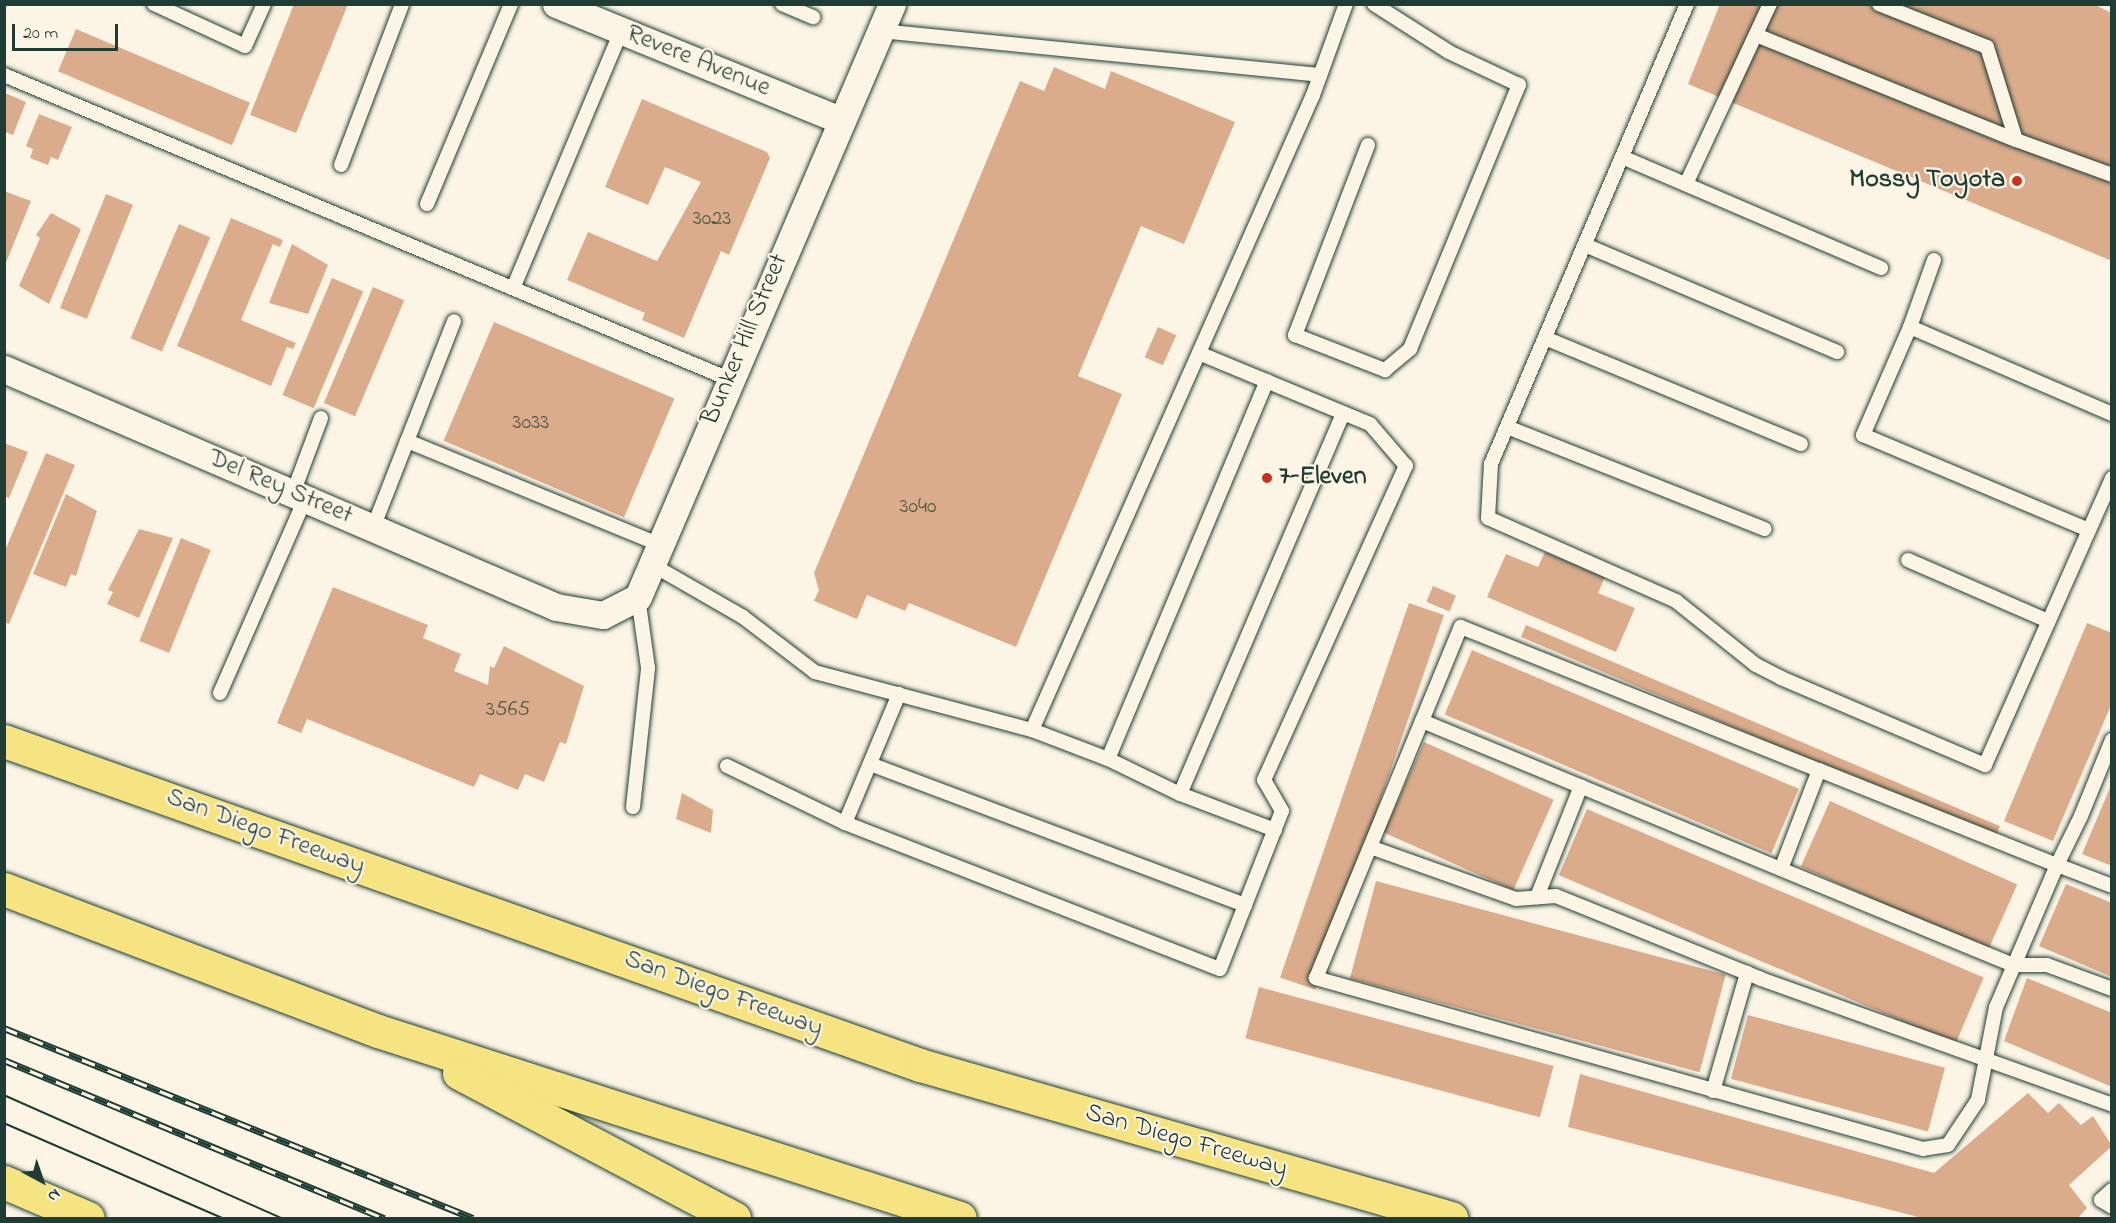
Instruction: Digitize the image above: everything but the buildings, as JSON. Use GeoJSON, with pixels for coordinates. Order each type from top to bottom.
{"type":"FeatureCollection","features":[{"type":"Feature","properties":{"kind":"main road","name":"San Diego Freeway"},"geometry":{"type":"LineString","coordinates":[[4,741],[920,1065],[1451,1218]]}},
{"type":"Feature","properties":{"kind":"main road"},"geometry":{"type":"LineString","coordinates":[[4,889],[378,1030],[960,1218]]}},
{"type":"Feature","properties":{"kind":"main road"},"geometry":{"type":"LineString","coordinates":[[378,1030],[734,1218]]}},
{"type":"Feature","properties":{"kind":"main road"},"geometry":{"type":"LineString","coordinates":[[4,1182],[88,1218]]}},
{"type":"Feature","properties":{"kind":"main road"},"geometry":{"type":"LineString","coordinates":[[4,1203],[19,1208],[44,1198]]}},
{"type":"Feature","properties":{"kind":"street","name":"Revere Avenue"},"geometry":{"type":"LineString","coordinates":[[556,4],[595,12],[621,31],[840,120]]}},
{"type":"Feature","properties":{"kind":"street","name":"Bunker Hill Street"},"geometry":{"type":"LineString","coordinates":[[638,597],[729,379],[892,4]]}},
{"type":"Feature","properties":{"kind":"street","name":"Del Rey Street"},"geometry":{"type":"LineString","coordinates":[[4,369],[556,607],[603,615],[638,597]]}},
{"type":"Feature","properties":{"kind":"lane"},"geometry":{"type":"LineString","coordinates":[[154,4],[244,46],[264,4]]}},
{"type":"Feature","properties":{"kind":"lane"},"geometry":{"type":"LineString","coordinates":[[341,165],[402,4]]}},
{"type":"Feature","properties":{"kind":"lane"},"geometry":{"type":"LineString","coordinates":[[427,204],[511,4]]}},
{"type":"Feature","properties":{"kind":"lane"},"geometry":{"type":"LineString","coordinates":[[782,4],[813,17]]}},
{"type":"Feature","properties":{"kind":"lane"},"geometry":{"type":"LineString","coordinates":[[1032,730],[1320,75],[1346,4]]}},
{"type":"Feature","properties":{"kind":"lane"},"geometry":{"type":"LineString","coordinates":[[1368,145],[1295,335],[1385,370],[1410,349],[1519,85],[1449,52],[1374,4]]}},
{"type":"Feature","properties":{"kind":"lane"},"geometry":{"type":"LineString","coordinates":[[1686,4],[1491,464],[1488,518],[1676,601],[1756,665],[1781,678],[1985,765],[2112,478]]}},
{"type":"Feature","properties":{"kind":"lane"},"geometry":{"type":"LineString","coordinates":[[1686,184],[1770,4]]}},
{"type":"Feature","properties":{"kind":"lane"},"geometry":{"type":"LineString","coordinates":[[1879,4],[1987,47],[2016,140]]}},
{"type":"Feature","properties":{"kind":"lane"},"geometry":{"type":"LineString","coordinates":[[514,286],[621,31]]}},
{"type":"Feature","properties":{"kind":"lane"},"geometry":{"type":"LineString","coordinates":[[880,32],[1320,75]]}},
{"type":"Feature","properties":{"kind":"lane"},"geometry":{"type":"LineString","coordinates":[[1756,35],[2016,140],[2112,175]]}},
{"type":"Feature","properties":{"kind":"lane"},"geometry":{"type":"LineString","coordinates":[[4,75],[514,286],[729,379]]}},
{"type":"Feature","properties":{"kind":"lane"},"geometry":{"type":"LineString","coordinates":[[1622,157],[1881,268]]}},
{"type":"Feature","properties":{"kind":"lane"},"geometry":{"type":"LineString","coordinates":[[1585,245],[1837,352]]}},
{"type":"Feature","properties":{"kind":"lane"},"geometry":{"type":"LineString","coordinates":[[1934,260],[1910,327],[1863,435],[2089,530]]}},
{"type":"Feature","properties":{"kind":"lane"},"geometry":{"type":"LineString","coordinates":[[373,528],[454,321]]}},
{"type":"Feature","properties":{"kind":"lane"},"geometry":{"type":"LineString","coordinates":[[1910,327],[2112,414]]}},
{"type":"Feature","properties":{"kind":"lane"},"geometry":{"type":"LineString","coordinates":[[1545,338],[1801,444]]}},
{"type":"Feature","properties":{"kind":"lane"},"geometry":{"type":"LineString","coordinates":[[727,766],[845,823],[1220,969],[1282,811],[1264,780],[1406,466],[1370,424],[1199,353]]}},
{"type":"Feature","properties":{"kind":"lane"},"geometry":{"type":"LineString","coordinates":[[1108,759],[1267,381]]}},
{"type":"Feature","properties":{"kind":"lane"},"geometry":{"type":"LineString","coordinates":[[1180,794],[1343,413]]}},
{"type":"Feature","properties":{"kind":"lane"},"geometry":{"type":"LineString","coordinates":[[220,693],[299,496],[321,418]]}},
{"type":"Feature","properties":{"kind":"lane"},"geometry":{"type":"LineString","coordinates":[[1507,427],[1764,529]]}},
{"type":"Feature","properties":{"kind":"lane"},"geometry":{"type":"LineString","coordinates":[[407,441],[655,554],[815,672],[1032,730],[1108,759],[1180,794],[1275,830]]}},
{"type":"Feature","properties":{"kind":"lane"},"geometry":{"type":"LineString","coordinates":[[1908,560],[2048,621]]}},
{"type":"Feature","properties":{"kind":"lane"},"geometry":{"type":"LineString","coordinates":[[633,807],[648,668],[638,597]]}},
{"type":"Feature","properties":{"kind":"lane"},"geometry":{"type":"LineString","coordinates":[[2112,740],[2057,865],[2013,965],[1996,1006],[1978,1100],[1963,1128],[1948,1145],[1923,1149],[1316,978],[1461,627],[2057,865],[2112,886]]}},
{"type":"Feature","properties":{"kind":"lane"},"geometry":{"type":"LineString","coordinates":[[845,823],[899,694]]}},
{"type":"Feature","properties":{"kind":"lane"},"geometry":{"type":"LineString","coordinates":[[1422,721],[2013,965],[2047,964],[2112,989]]}},
{"type":"Feature","properties":{"kind":"lane"},"geometry":{"type":"LineString","coordinates":[[870,764],[1245,905]]}},
{"type":"Feature","properties":{"kind":"lane"},"geometry":{"type":"LineString","coordinates":[[1781,869],[1819,770]]}},
{"type":"Feature","properties":{"kind":"lane"},"geometry":{"type":"LineString","coordinates":[[1537,897],[1581,786]]}},
{"type":"Feature","properties":{"kind":"lane"},"geometry":{"type":"LineString","coordinates":[[1370,847],[1516,900],[1556,896],[1747,973],[2112,1105]]}},
{"type":"Feature","properties":{"kind":"lane"},"geometry":{"type":"LineString","coordinates":[[1713,1091],[1747,973]]}},
{"type":"Feature","properties":{"kind":"lane"},"geometry":{"type":"LineString","coordinates":[[2112,1190],[2102,1200],[2112,1207]]}},
{"type":"Feature","properties":{"kind":"tram line"},"geometry":{"type":"LineString","coordinates":[[4,1095],[282,1218]]}},
{"type":"Feature","properties":{"kind":"tram line"},"geometry":{"type":"LineString","coordinates":[[4,1123],[223,1218]]}},
{"type":"Feature","properties":{"kind":"railway"},"geometry":{"type":"LineString","coordinates":[[4,1028],[473,1218]]}},
{"type":"Feature","properties":{"kind":"railway"},"geometry":{"type":"LineString","coordinates":[[4,1060],[384,1218]]}},
{"type":"Feature","properties":{"kind":"place","name":"Mossy Toyota"},"geometry":{"type":"Point","coordinates":[2017,181]}},
{"type":"Feature","properties":{"kind":"place","name":"7-Eleven"},"geometry":{"type":"Point","coordinates":[1267,478]}}]}
